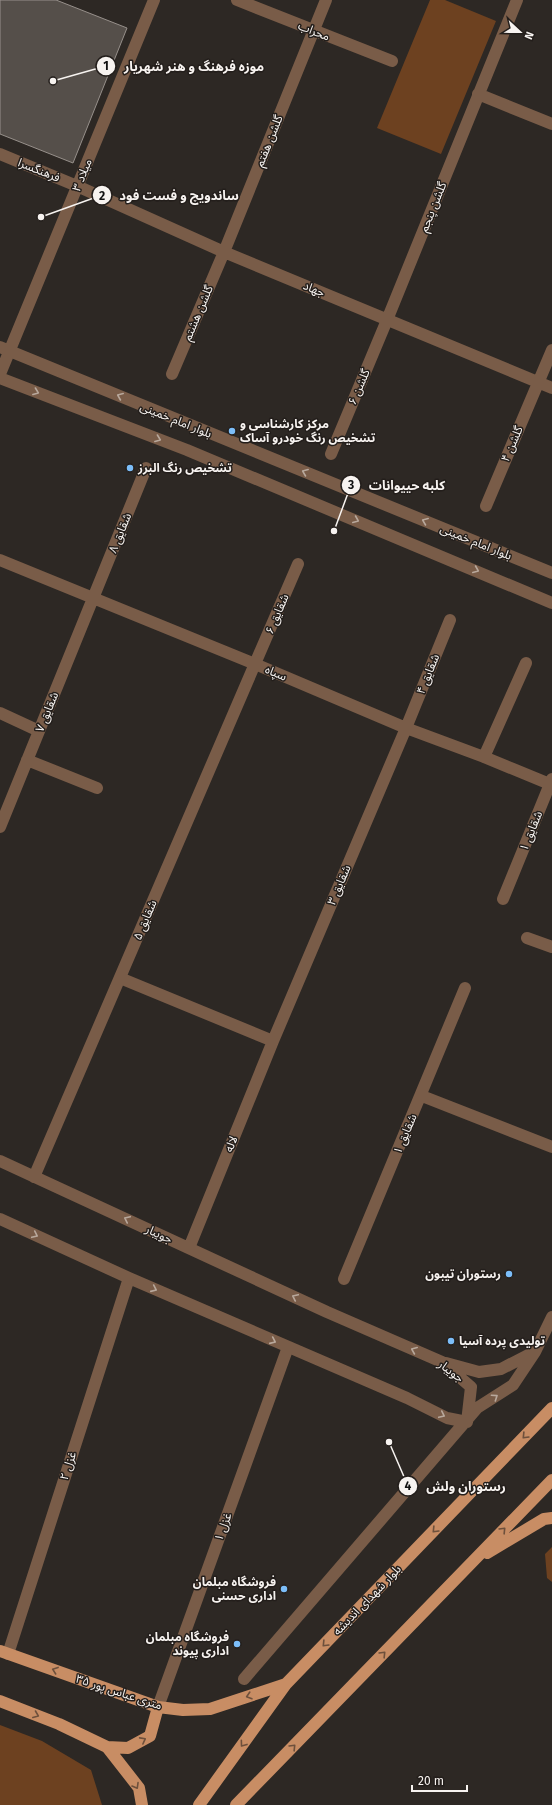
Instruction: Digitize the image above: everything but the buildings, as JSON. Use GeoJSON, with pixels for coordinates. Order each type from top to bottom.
{"type":"FeatureCollection","features":[{"type":"Feature","properties":{"kind":"main road","name":"بلوار شهدای اندیشه"},"geometry":{"type":"LineString","coordinates":[[199,1805],[286,1684],[552,1408]]}},
{"type":"Feature","properties":{"kind":"main road"},"geometry":{"type":"LineString","coordinates":[[236,1805],[552,1480]]}},
{"type":"Feature","properties":{"kind":"main road"},"geometry":{"type":"LineString","coordinates":[[474,1561],[544,1519],[552,1518]]}},
{"type":"Feature","properties":{"kind":"main road","name":"۳۵ متری عباس پور"},"geometry":{"type":"LineString","coordinates":[[4,1652],[158,1707],[183,1710],[210,1709],[286,1684]]}},
{"type":"Feature","properties":{"kind":"main road"},"geometry":{"type":"LineString","coordinates":[[0,1700],[59,1724],[107,1747],[128,1748],[150,1736],[158,1707]]}},
{"type":"Feature","properties":{"kind":"main road"},"geometry":{"type":"LineString","coordinates":[[107,1747],[139,1788],[142,1805]]}},
{"type":"Feature","properties":{"kind":"street","name":"میلاد ۳"},"geometry":{"type":"LineString","coordinates":[[0,374],[5,348],[77,186],[154,0]]}},
{"type":"Feature","properties":{"kind":"street","name":"محراب"},"geometry":{"type":"LineString","coordinates":[[237,0],[392,61]]}},
{"type":"Feature","properties":{"kind":"street","name":"گلشن هفتم"},"geometry":{"type":"LineString","coordinates":[[224,252],[326,0]]}},
{"type":"Feature","properties":{"kind":"street","name":"گلشن پنجم"},"geometry":{"type":"LineString","coordinates":[[387,320],[517,0]]}},
{"type":"Feature","properties":{"kind":"street"},"geometry":{"type":"LineString","coordinates":[[478,94],[552,124]]}},
{"type":"Feature","properties":{"kind":"street","name":"فرهنگسرا"},"geometry":{"type":"LineString","coordinates":[[0,154],[77,186]]}},
{"type":"Feature","properties":{"kind":"street","name":"جهاد"},"geometry":{"type":"LineString","coordinates":[[77,186],[224,252],[552,388]]}},
{"type":"Feature","properties":{"kind":"street","name":"گلشن هشتم"},"geometry":{"type":"LineString","coordinates":[[172,374],[224,252]]}},
{"type":"Feature","properties":{"kind":"street","name":"گلشن ۶"},"geometry":{"type":"LineString","coordinates":[[331,454],[387,320]]}},
{"type":"Feature","properties":{"kind":"street","name":"بلوار امام خمینی"},"geometry":{"type":"LineString","coordinates":[[5,348],[552,573]]}},
{"type":"Feature","properties":{"kind":"street","name":"گلشن ۴"},"geometry":{"type":"LineString","coordinates":[[486,506],[552,350]]}},
{"type":"Feature","properties":{"kind":"street","name":"بلوار امام خمینی"},"geometry":{"type":"LineString","coordinates":[[0,378],[187,450],[552,603]]}},
{"type":"Feature","properties":{"kind":"street","name":"شقایق ۸"},"geometry":{"type":"LineString","coordinates":[[94,598],[146,468]]}},
{"type":"Feature","properties":{"kind":"street","name":"سپاه"},"geometry":{"type":"LineString","coordinates":[[0,560],[255,664],[406,728],[551,783]]}},
{"type":"Feature","properties":{"kind":"street","name":"شقایق ۶"},"geometry":{"type":"LineString","coordinates":[[255,664],[298,564]]}},
{"type":"Feature","properties":{"kind":"street","name":"شقایق ۷"},"geometry":{"type":"LineString","coordinates":[[0,827],[94,598]]}},
{"type":"Feature","properties":{"kind":"street","name":"شقایق ۴"},"geometry":{"type":"LineString","coordinates":[[406,728],[450,620]]}},
{"type":"Feature","properties":{"kind":"street"},"geometry":{"type":"LineString","coordinates":[[484,757],[526,663]]}},
{"type":"Feature","properties":{"kind":"street","name":"شقایق ۵"},"geometry":{"type":"LineString","coordinates":[[34,1177],[255,664]]}},
{"type":"Feature","properties":{"kind":"street"},"geometry":{"type":"LineString","coordinates":[[0,713],[39,731]]}},
{"type":"Feature","properties":{"kind":"street","name":"شقایق ۳"},"geometry":{"type":"LineString","coordinates":[[273,1041],[406,728]]}},
{"type":"Feature","properties":{"kind":"street"},"geometry":{"type":"LineString","coordinates":[[27,760],[97,788]]}},
{"type":"Feature","properties":{"kind":"street","name":"شقایق ۱"},"geometry":{"type":"LineString","coordinates":[[502,899],[551,783]]}},
{"type":"Feature","properties":{"kind":"street"},"geometry":{"type":"LineString","coordinates":[[527,938],[552,948]]}},
{"type":"Feature","properties":{"kind":"street"},"geometry":{"type":"LineString","coordinates":[[120,978],[273,1041]]}},
{"type":"Feature","properties":{"kind":"street","name":"شقایق ۱"},"geometry":{"type":"LineString","coordinates":[[344,1279],[422,1096],[465,988]]}},
{"type":"Feature","properties":{"kind":"street","name":"لاله"},"geometry":{"type":"LineString","coordinates":[[189,1248],[273,1041]]}},
{"type":"Feature","properties":{"kind":"street"},"geometry":{"type":"LineString","coordinates":[[422,1096],[552,1147]]}},
{"type":"Feature","properties":{"kind":"street","name":"جویبار"},"geometry":{"type":"LineString","coordinates":[[0,1161],[327,1312],[442,1362],[471,1387],[466,1422]]}},
{"type":"Feature","properties":{"kind":"street"},"geometry":{"type":"LineString","coordinates":[[0,1219],[129,1278],[407,1398],[447,1418],[466,1422]]}},
{"type":"Feature","properties":{"kind":"street","name":"غزل ۲"},"geometry":{"type":"LineString","coordinates":[[4,1652],[129,1278]]}},
{"type":"Feature","properties":{"kind":"street"},"geometry":{"type":"LineString","coordinates":[[244,1680],[477,1408],[513,1385],[535,1352],[552,1317]]}},
{"type":"Feature","properties":{"kind":"street","name":"غزل ۱"},"geometry":{"type":"LineString","coordinates":[[158,1707],[288,1347]]}},
{"type":"Feature","properties":{"kind":"street"},"geometry":{"type":"LineString","coordinates":[[442,1362],[479,1372],[501,1369],[535,1352]]}},
{"type":"Feature","properties":{"kind":"shaded area"},"geometry":{"type":"Polygon","coordinates":[[[430,0],[445,0],[496,21],[441,154],[377,128],[430,0]]]}},
{"type":"Feature","properties":{"kind":"shaded area"},"geometry":{"type":"Polygon","coordinates":[[[552,1547],[552,1582],[547,1578],[545,1554],[552,1547]]]}},
{"type":"Feature","properties":{"kind":"shaded area"},"geometry":{"type":"Polygon","coordinates":[[[0,1725],[42,1741],[91,1770],[102,1805],[0,1805],[0,1725]]]}},
{"type":"Feature","properties":{"kind":"place","name":"موزه فرهنگ و هنر شهریار"},"geometry":{"type":"Point","coordinates":[53,81]}},
{"type":"Feature","properties":{"kind":"place","name":"ساندویچ و فست فود"},"geometry":{"type":"Point","coordinates":[41,217]}},
{"type":"Feature","properties":{"kind":"place","name":"مرکز کارشناسی و تشخیص رنگ خودرو آساک"},"geometry":{"type":"Point","coordinates":[232,431]}},
{"type":"Feature","properties":{"kind":"place","name":"تشخیص رنگ البرز"},"geometry":{"type":"Point","coordinates":[130,468]}},
{"type":"Feature","properties":{"kind":"place","name":"کلبه حییوانات"},"geometry":{"type":"Point","coordinates":[334,531]}},
{"type":"Feature","properties":{"kind":"place","name":"رستوران تیبون"},"geometry":{"type":"Point","coordinates":[509,1274]}},
{"type":"Feature","properties":{"kind":"place","name":"تولیدی پرده آسیا"},"geometry":{"type":"Point","coordinates":[451,1341]}},
{"type":"Feature","properties":{"kind":"place","name":"رستوران ولش"},"geometry":{"type":"Point","coordinates":[389,1442]}},
{"type":"Feature","properties":{"kind":"place","name":"فروشگاه مبلمان اداری حسنی"},"geometry":{"type":"Point","coordinates":[284,1589]}},
{"type":"Feature","properties":{"kind":"place","name":"فروشگاه مبلمان اداری پیوند"},"geometry":{"type":"Point","coordinates":[237,1644]}}]}
